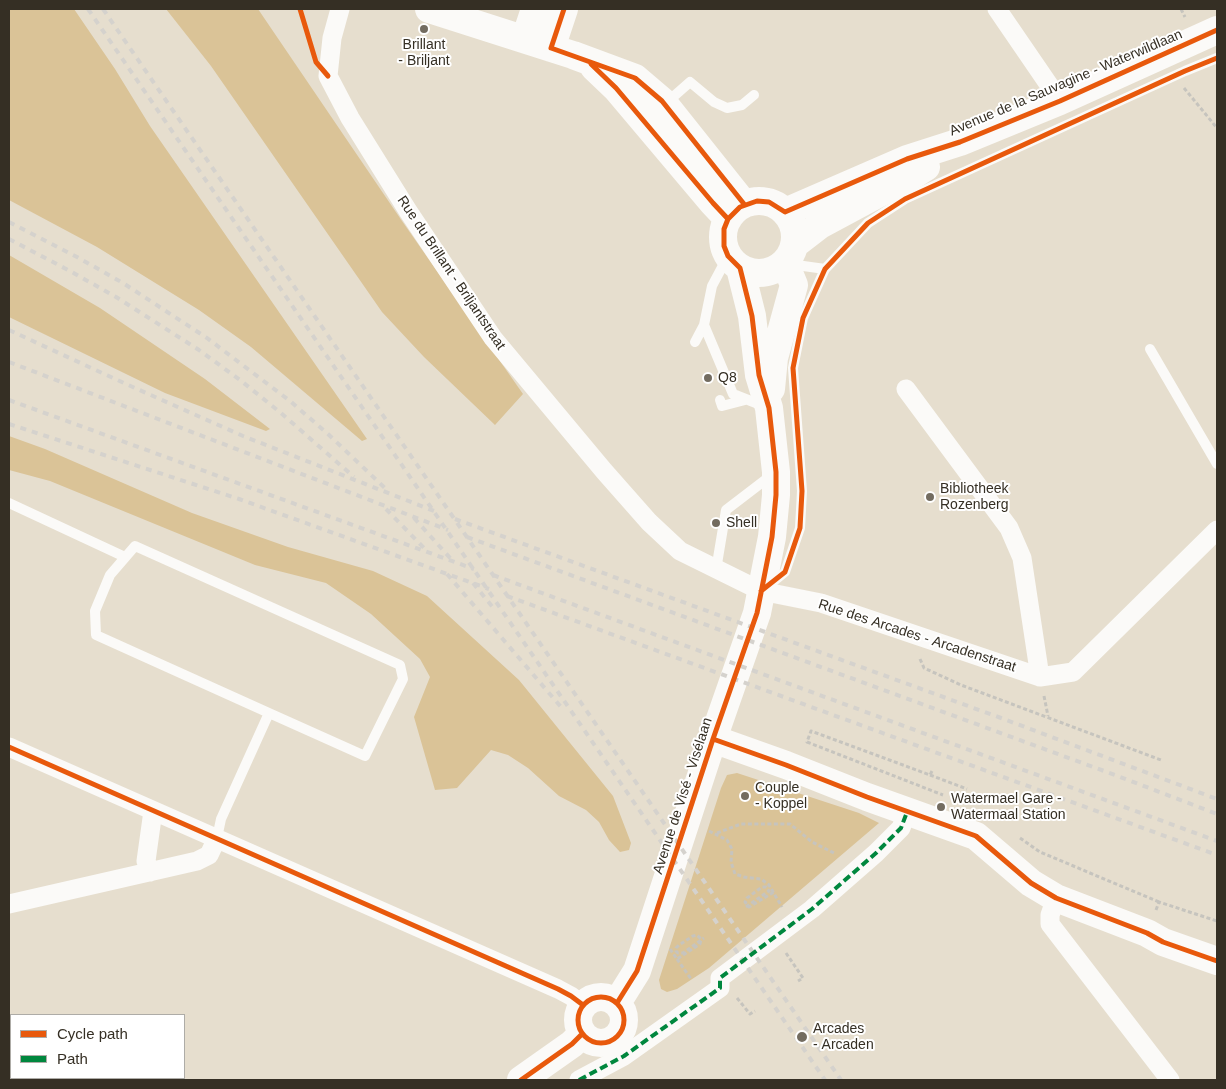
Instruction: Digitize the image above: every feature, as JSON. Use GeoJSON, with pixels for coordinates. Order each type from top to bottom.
{"type":"FeatureCollection","features":[{"type":"Feature","properties":{"kind":"street","name":"Rue du Brillant - Briljantstraat"},"geometry":{"type":"LineString","coordinates":[[340,9],[332,38],[328,76],[350,118],[392,186],[493,338],[604,471],[650,522],[680,551],[761,591]]}},
{"type":"Feature","properties":{"kind":"street"},"geometry":{"type":"LineString","coordinates":[[429,9],[552,48],[635,78],[655,112],[736,212]]}},
{"type":"Feature","properties":{"kind":"street"},"geometry":{"type":"LineString","coordinates":[[525,39],[535,9]]}},
{"type":"Feature","properties":{"kind":"street"},"geometry":{"type":"LineString","coordinates":[[552,48],[564,9]]}},
{"type":"Feature","properties":{"kind":"street"},"geometry":{"type":"LineString","coordinates":[[997,9],[1060,101]]}},
{"type":"Feature","properties":{"kind":"street","name":"Avenue de la Sauvagine - Waterwildlaan"},"geometry":{"type":"LineString","coordinates":[[785,212],[907,159],[960,142],[1060,101],[1217,30]]}},
{"type":"Feature","properties":{"kind":"street","name":"Avenue de la Sauvagine - Waterwildlaan"},"geometry":{"type":"LineString","coordinates":[[790,254],[820,225],[915,174],[960,142]]}},
{"type":"Feature","properties":{"kind":"street"},"geometry":{"type":"LineString","coordinates":[[757,201],[769,202],[785,212],[794,228],[790,254],[794,285],[774,358],[757,404],[759,375],[752,316],[734,262],[723,240],[724,229],[736,212],[757,201]]}},
{"type":"Feature","properties":{"kind":"street"},"geometry":{"type":"LineString","coordinates":[[734,262],[750,272],[760,273],[776,269],[790,254]]}},
{"type":"Feature","properties":{"kind":"street"},"geometry":{"type":"LineString","coordinates":[[906,389],[1009,528],[1022,558],[1040,677]]}},
{"type":"Feature","properties":{"kind":"street","name":"Avenue de Visé - Visélaan"},"geometry":{"type":"LineString","coordinates":[[617,1003],[637,972],[713,739],[757,613],[772,537],[776,472],[757,404]]}},
{"type":"Feature","properties":{"kind":"street","name":"Rue des Arcades - Arcadenstraat"},"geometry":{"type":"LineString","coordinates":[[761,591],[821,603],[1040,677],[1073,672],[1217,530]]}},
{"type":"Feature","properties":{"kind":"street"},"geometry":{"type":"LineString","coordinates":[[713,739],[976,836],[1031,883],[1056,898],[1147,933],[1163,942],[1217,961]]}},
{"type":"Feature","properties":{"kind":"street"},"geometry":{"type":"LineString","coordinates":[[9,747],[558,989],[572,996],[583,1005]]}},
{"type":"Feature","properties":{"kind":"street"},"geometry":{"type":"LineString","coordinates":[[150,872],[146,861],[153,811]]}},
{"type":"Feature","properties":{"kind":"street"},"geometry":{"type":"LineString","coordinates":[[579,1080],[624,1056],[720,988],[720,978],[794,923],[876,853],[901,828],[907,812]]}},
{"type":"Feature","properties":{"kind":"street"},"geometry":{"type":"LineString","coordinates":[[9,904],[204,859],[209,855],[217,838]]}},
{"type":"Feature","properties":{"kind":"street"},"geometry":{"type":"LineString","coordinates":[[1056,898],[1050,915],[1050,924],[1170,1080]]}},
{"type":"Feature","properties":{"kind":"street"},"geometry":{"type":"LineString","coordinates":[[596,998],[610,999],[617,1003],[625,1018],[624,1027],[620,1035],[614,1041],[605,1044],[597,1044],[588,1040],[582,1034],[579,1027],[578,1019],[583,1005],[596,998]]}},
{"type":"Feature","properties":{"kind":"street"},"geometry":{"type":"LineString","coordinates":[[521,1080],[572,1044],[582,1034]]}},
{"type":"Feature","properties":{"kind":"lane"},"geometry":{"type":"LineString","coordinates":[[761,591],[785,572],[800,528],[802,491],[793,368],[803,318],[825,269],[868,224],[905,199],[1217,58]]}},
{"type":"Feature","properties":{"kind":"lane"},"geometry":{"type":"LineString","coordinates":[[655,112],[690,82],[714,102],[727,108],[742,104],[754,95]]}},
{"type":"Feature","properties":{"kind":"lane"},"geometry":{"type":"LineString","coordinates":[[790,254],[825,269]]}},
{"type":"Feature","properties":{"kind":"lane"},"geometry":{"type":"LineString","coordinates":[[695,342],[704,325],[712,286],[734,262]]}},
{"type":"Feature","properties":{"kind":"lane"},"geometry":{"type":"LineString","coordinates":[[704,325],[733,394],[757,404]]}},
{"type":"Feature","properties":{"kind":"lane"},"geometry":{"type":"LineString","coordinates":[[1150,349],[1217,464]]}},
{"type":"Feature","properties":{"kind":"lane"},"geometry":{"type":"LineString","coordinates":[[720,400],[722,406],[757,404]]}},
{"type":"Feature","properties":{"kind":"lane"},"geometry":{"type":"LineString","coordinates":[[716,570],[726,510],[776,472]]}},
{"type":"Feature","properties":{"kind":"lane"},"geometry":{"type":"LineString","coordinates":[[9,502],[125,557]]}},
{"type":"Feature","properties":{"kind":"lane"},"geometry":{"type":"LineString","coordinates":[[135,546],[400,665],[403,679],[365,756],[269,713],[96,635],[95,611],[110,575],[135,546]]}},
{"type":"Feature","properties":{"kind":"lane"},"geometry":{"type":"LineString","coordinates":[[217,838],[221,819],[269,713]]}},
{"type":"Feature","properties":{"kind":"path"},"geometry":{"type":"LineString","coordinates":[[1181,9],[1186,20]]}},
{"type":"Feature","properties":{"kind":"path"},"geometry":{"type":"LineString","coordinates":[[1182,86],[1217,128]]}},
{"type":"Feature","properties":{"kind":"path"},"geometry":{"type":"LineString","coordinates":[[918,655],[924,668],[961,685],[1161,760]]}},
{"type":"Feature","properties":{"kind":"path"},"geometry":{"type":"LineString","coordinates":[[945,796],[807,742],[811,731],[931,773],[967,789]]}},
{"type":"Feature","properties":{"kind":"path"},"geometry":{"type":"LineString","coordinates":[[716,834],[741,824],[790,824],[812,842],[834,853]]}},
{"type":"Feature","properties":{"kind":"path"},"geometry":{"type":"LineString","coordinates":[[704,829],[727,840],[732,849],[731,862],[736,874],[744,878],[761,878],[769,885],[781,906],[794,923]]}},
{"type":"Feature","properties":{"kind":"path"},"geometry":{"type":"LineString","coordinates":[[1013,834],[1040,852],[1159,902],[1217,921]]}},
{"type":"Feature","properties":{"kind":"path"},"geometry":{"type":"LineString","coordinates":[[746,907],[766,893],[769,891],[766,887],[762,887],[747,898],[745,902],[749,907],[774,892]]}},
{"type":"Feature","properties":{"kind":"path"},"geometry":{"type":"LineString","coordinates":[[1154,914],[1159,902]]}},
{"type":"Feature","properties":{"kind":"path"},"geometry":{"type":"LineString","coordinates":[[677,959],[700,944],[700,939],[697,935],[693,936],[676,948],[678,953],[682,953],[704,938]]}},
{"type":"Feature","properties":{"kind":"path"},"geometry":{"type":"LineString","coordinates":[[674,955],[691,980]]}},
{"type":"Feature","properties":{"kind":"path"},"geometry":{"type":"LineString","coordinates":[[796,967],[803,978],[798,982]]}},
{"type":"Feature","properties":{"kind":"path"},"geometry":{"type":"LineString","coordinates":[[742,1004],[750,1014],[755,1011]]}},
{"type":"Feature","properties":{"kind":"shaded area"},"geometry":{"type":"Polygon","coordinates":[[[9,9],[74,9],[115,69],[150,126],[367,439],[362,441],[251,347],[199,310],[97,247],[9,200],[9,9]]]}},
{"type":"Feature","properties":{"kind":"shaded area"},"geometry":{"type":"Polygon","coordinates":[[[166,9],[258,9],[402,221],[523,394],[495,425],[424,357],[382,312],[211,66],[166,9]]]}},
{"type":"Feature","properties":{"kind":"shaded area"},"geometry":{"type":"Polygon","coordinates":[[[9,255],[100,308],[205,379],[270,429],[266,431],[165,393],[9,317],[9,255]]]}},
{"type":"Feature","properties":{"kind":"shaded area"},"geometry":{"type":"Polygon","coordinates":[[[9,436],[45,449],[192,513],[288,547],[373,571],[427,596],[519,680],[613,796],[631,843],[629,850],[620,852],[609,840],[599,822],[586,810],[559,796],[528,768],[508,755],[491,750],[457,788],[435,790],[414,717],[430,677],[420,659],[371,614],[326,583],[255,565],[50,481],[9,470],[9,436]]]}},
{"type":"Feature","properties":{"kind":"shaded area"},"geometry":{"type":"Polygon","coordinates":[[[737,773],[859,813],[879,823],[709,968],[677,989],[667,992],[661,989],[659,980],[721,788],[727,775],[737,773]]]}},
{"type":"Feature","properties":{"kind":"railway"},"geometry":{"type":"LineString","coordinates":[[88,9],[825,1080]]}},
{"type":"Feature","properties":{"kind":"railway"},"geometry":{"type":"LineString","coordinates":[[103,9],[841,1080]]}},
{"type":"Feature","properties":{"kind":"railway"},"geometry":{"type":"LineString","coordinates":[[9,222],[123,283],[207,338],[290,401],[388,491]]}},
{"type":"Feature","properties":{"kind":"railway"},"geometry":{"type":"LineString","coordinates":[[9,239],[116,297],[199,350],[281,413],[354,477]]}},
{"type":"Feature","properties":{"kind":"railway"},"geometry":{"type":"LineString","coordinates":[[9,330],[243,436],[434,511]]}},
{"type":"Feature","properties":{"kind":"railway"},"geometry":{"type":"LineString","coordinates":[[9,362],[448,530]]}},
{"type":"Feature","properties":{"kind":"railway"},"geometry":{"type":"LineString","coordinates":[[9,400],[474,569]]}},
{"type":"Feature","properties":{"kind":"railway"},"geometry":{"type":"LineString","coordinates":[[9,424],[239,499],[489,589]]}},
{"type":"Feature","properties":{"kind":"railway"},"geometry":{"type":"LineString","coordinates":[[386,509],[424,548]]}},
{"type":"Feature","properties":{"kind":"railway"},"geometry":{"type":"LineString","coordinates":[[414,518],[451,559]]}},
{"type":"Feature","properties":{"kind":"railway"},"geometry":{"type":"LineString","coordinates":[[455,519],[1001,718],[1217,799]]}},
{"type":"Feature","properties":{"kind":"railway"},"geometry":{"type":"LineString","coordinates":[[467,537],[1217,814]]}},
{"type":"Feature","properties":{"kind":"railway"},"geometry":{"type":"LineString","coordinates":[[447,574],[561,707]]}},
{"type":"Feature","properties":{"kind":"railway"},"geometry":{"type":"LineString","coordinates":[[493,575],[1217,841]]}},
{"type":"Feature","properties":{"kind":"railway"},"geometry":{"type":"LineString","coordinates":[[473,583],[495,610]]}},
{"type":"Feature","properties":{"kind":"railway"},"geometry":{"type":"LineString","coordinates":[[507,596],[1217,855]]}},
{"type":"Feature","properties":{"kind":"marked path"},"geometry":{"type":"LineString","coordinates":[[579,1080],[624,1056],[720,988],[720,978],[812,909],[876,853],[901,828],[907,812]]}},
{"type":"Feature","properties":{"kind":"cycle path"},"geometry":{"type":"LineString","coordinates":[[300,9],[316,62],[328,76]]}},
{"type":"Feature","properties":{"kind":"cycle path"},"geometry":{"type":"LineString","coordinates":[[564,9],[551,48],[635,78],[662,101],[744,204]]}},
{"type":"Feature","properties":{"kind":"cycle path"},"geometry":{"type":"LineString","coordinates":[[617,1003],[637,971],[713,739],[757,613],[772,537],[776,472],[769,408],[759,375],[752,316],[740,268],[728,256],[724,246],[724,229],[728,219],[740,207],[757,201],[769,202],[785,212],[907,159],[960,142],[1060,101],[1217,30]]}},
{"type":"Feature","properties":{"kind":"cycle path"},"geometry":{"type":"LineString","coordinates":[[761,591],[785,572],[800,528],[802,491],[793,368],[803,318],[825,269],[868,223],[905,199],[1217,58]]}},
{"type":"Feature","properties":{"kind":"cycle path"},"geometry":{"type":"LineString","coordinates":[[591,64],[616,88],[728,219]]}},
{"type":"Feature","properties":{"kind":"cycle path"},"geometry":{"type":"LineString","coordinates":[[713,739],[976,836],[1031,883],[1056,898],[1147,933],[1163,942],[1217,961]]}},
{"type":"Feature","properties":{"kind":"cycle path"},"geometry":{"type":"LineString","coordinates":[[9,747],[558,989],[583,1005]]}},
{"type":"Feature","properties":{"kind":"cycle path"},"geometry":{"type":"LineString","coordinates":[[596,997],[606,997],[620,1007],[624,1020],[620,1033],[614,1039],[606,1043],[596,1043],[582,1033],[578,1025],[578,1015],[588,1001],[596,997]]}},
{"type":"Feature","properties":{"kind":"cycle path"},"geometry":{"type":"LineString","coordinates":[[521,1080],[572,1044],[582,1034]]}},
{"type":"Feature","properties":{"kind":"place","name":"Brillant - Briljant"},"geometry":{"type":"Point","coordinates":[424,29]}},
{"type":"Feature","properties":{"kind":"place","name":"Q8"},"geometry":{"type":"Point","coordinates":[708,378]}},
{"type":"Feature","properties":{"kind":"place","name":"Bibliotheek Rozenberg"},"geometry":{"type":"Point","coordinates":[930,497]}},
{"type":"Feature","properties":{"kind":"place","name":"Shell"},"geometry":{"type":"Point","coordinates":[716,523]}},
{"type":"Feature","properties":{"kind":"place","name":"Couple - Koppel"},"geometry":{"type":"Point","coordinates":[745,796]}},
{"type":"Feature","properties":{"kind":"place","name":"Watermael Gare - Watermaal Station"},"geometry":{"type":"Point","coordinates":[941,807]}},
{"type":"Feature","properties":{"kind":"place","name":"Arcades - Arcaden"},"geometry":{"type":"Point","coordinates":[802,1037]}}]}
